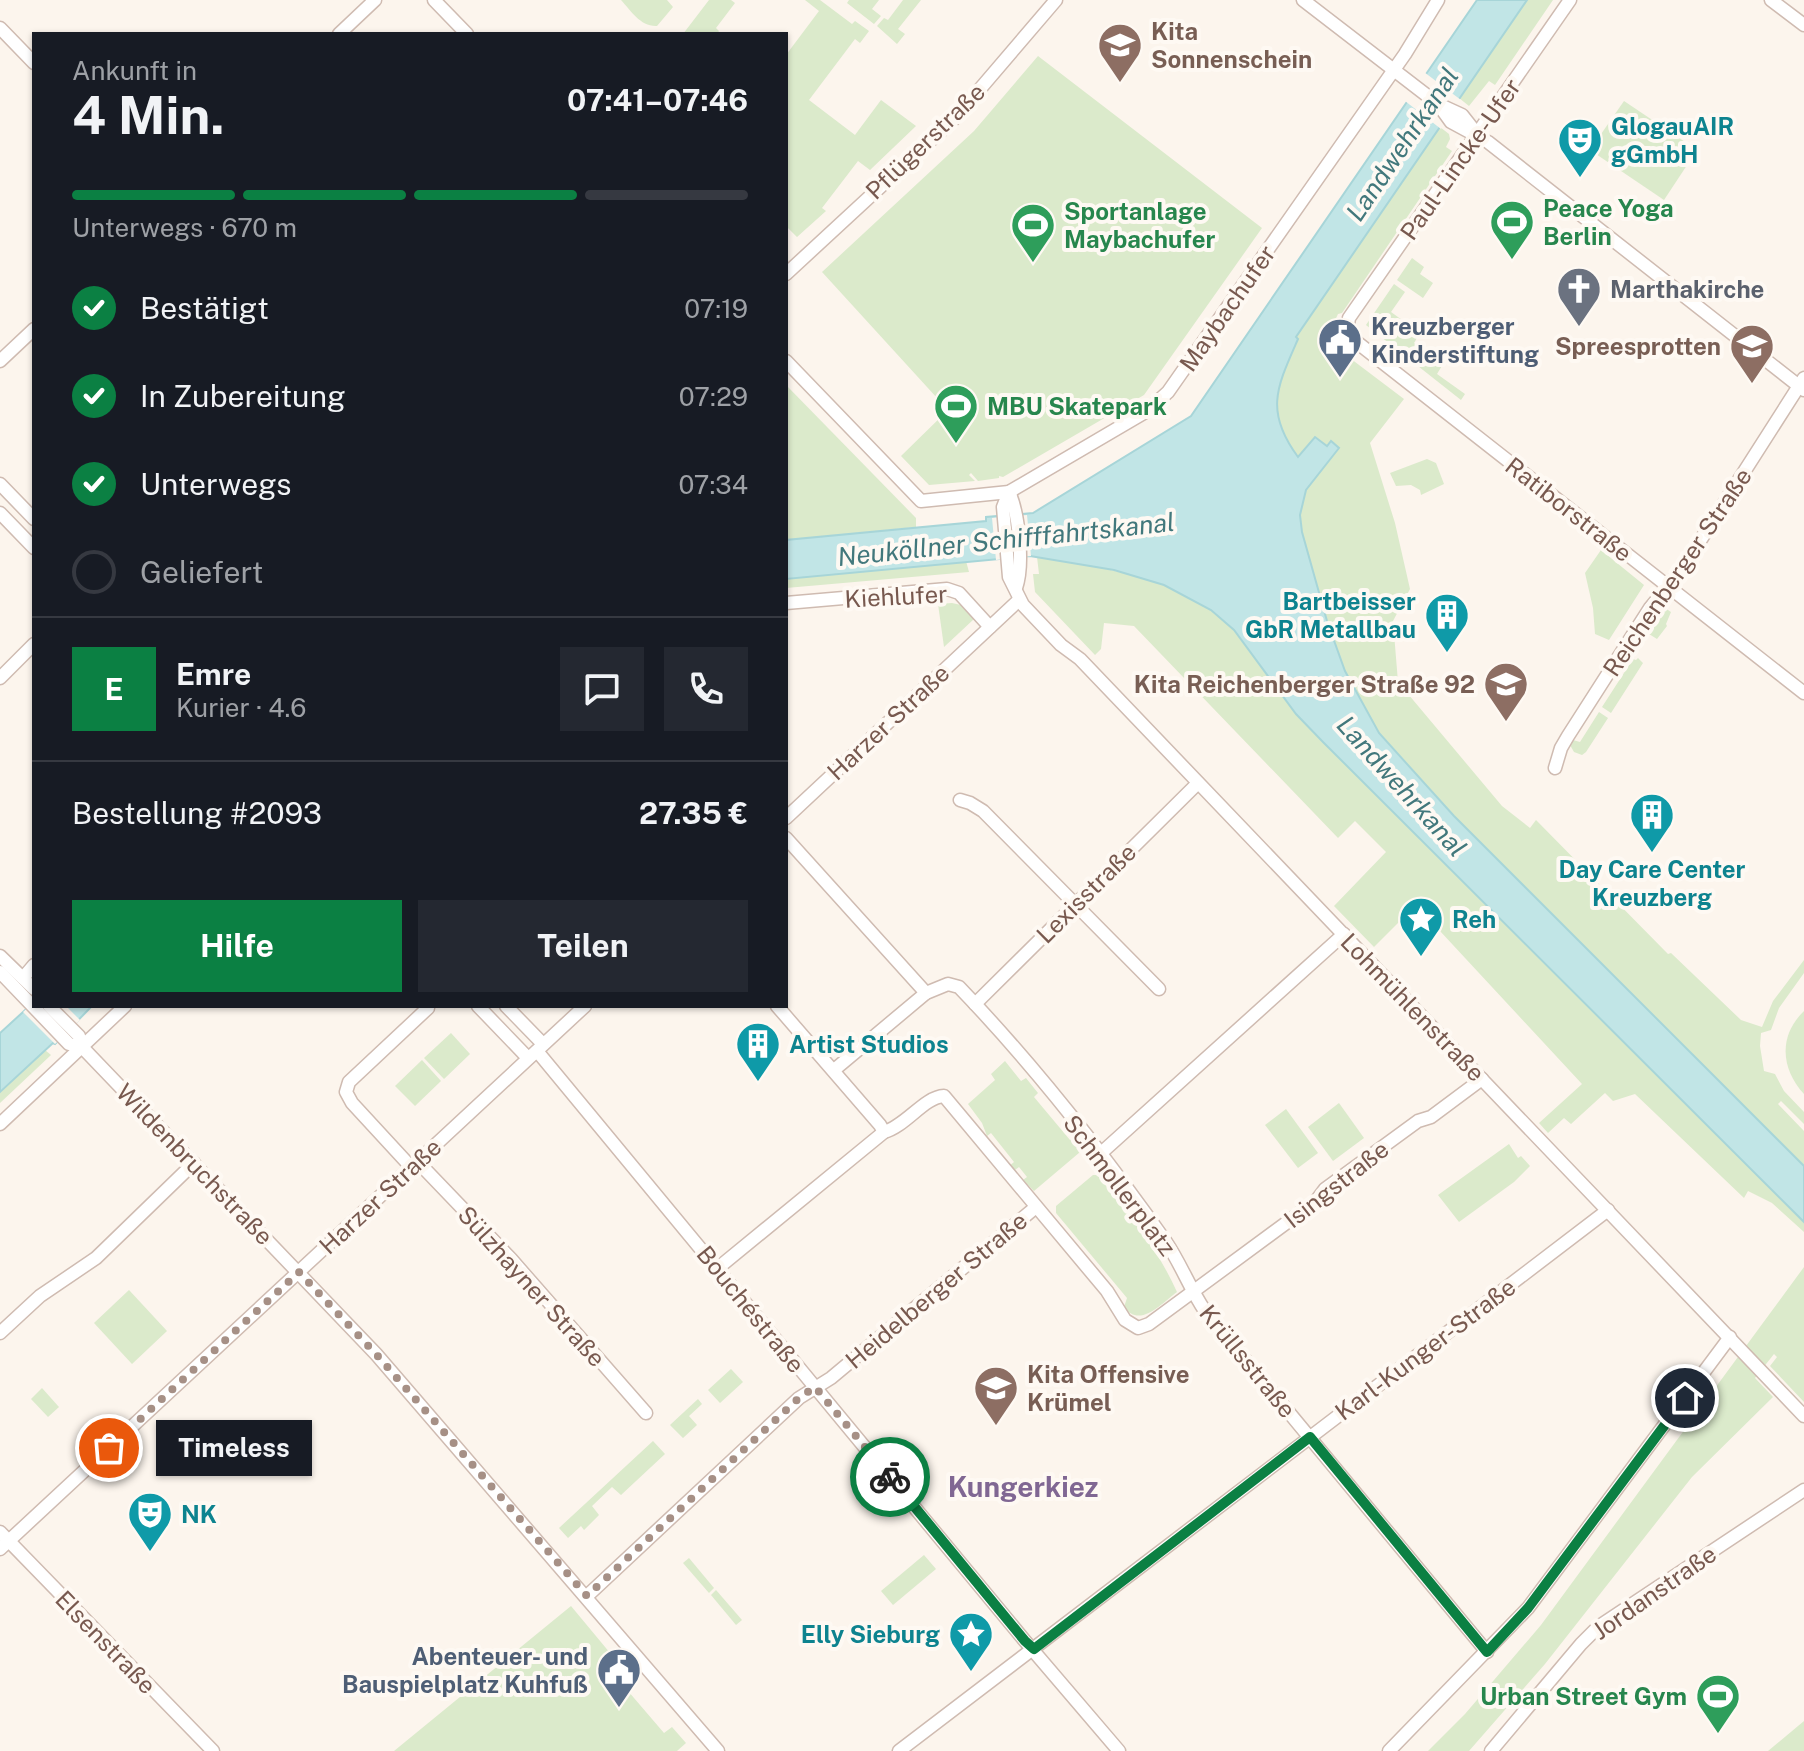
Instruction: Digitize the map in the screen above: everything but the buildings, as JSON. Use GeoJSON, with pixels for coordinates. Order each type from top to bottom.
{"type":"FeatureCollection","features":[{"type":"Feature","properties":{"kind":"street"},"geometry":{"type":"LineString","coordinates":[[341,32],[375,0]]}},
{"type":"Feature","properties":{"kind":"street"},"geometry":{"type":"LineString","coordinates":[[434,0],[465,32]]}},
{"type":"Feature","properties":{"kind":"street","name":"Pflügerstraße"},"geometry":{"type":"LineString","coordinates":[[788,272],[956,117],[1056,0]]}},
{"type":"Feature","properties":{"kind":"street"},"geometry":{"type":"LineString","coordinates":[[1303,0],[1451,114],[1466,119],[1477,134],[1802,385]]}},
{"type":"Feature","properties":{"kind":"street","name":"Maybachufer"},"geometry":{"type":"LineString","coordinates":[[788,363],[918,499],[928,502],[1009,492],[1147,411],[1168,392],[1394,70],[1438,0]]}},
{"type":"Feature","properties":{"kind":"street","name":"Paul-Lincke-Ufer"},"geometry":{"type":"LineString","coordinates":[[1349,318],[1570,0]]}},
{"type":"Feature","properties":{"kind":"street"},"geometry":{"type":"LineString","coordinates":[[1771,0],[1804,25]]}},
{"type":"Feature","properties":{"kind":"street"},"geometry":{"type":"LineString","coordinates":[[0,28],[32,61]]}},
{"type":"Feature","properties":{"kind":"street","name":"Ratiborstraße"},"geometry":{"type":"LineString","coordinates":[[1349,318],[1347,331],[1354,340],[1804,693]]}},
{"type":"Feature","properties":{"kind":"street"},"geometry":{"type":"LineString","coordinates":[[0,361],[32,331]]}},
{"type":"Feature","properties":{"kind":"street","name":"Reichenberger Straße"},"geometry":{"type":"LineString","coordinates":[[1555,768],[1568,736],[1650,608],[1682,569],[1802,385]]}},
{"type":"Feature","properties":{"kind":"street"},"geometry":{"type":"LineString","coordinates":[[0,484],[32,517]]}},
{"type":"Feature","properties":{"kind":"street"},"geometry":{"type":"LineString","coordinates":[[1009,492],[1003,507],[1010,517],[1013,558],[1009,577],[1018,594]]}},
{"type":"Feature","properties":{"kind":"street"},"geometry":{"type":"LineString","coordinates":[[0,513],[32,546]]}},
{"type":"Feature","properties":{"kind":"street","name":"Kiehlufer"},"geometry":{"type":"LineString","coordinates":[[788,603],[933,589],[953,590],[990,627]]}},
{"type":"Feature","properties":{"kind":"street","name":"Harzer Straße"},"geometry":{"type":"LineString","coordinates":[[788,816],[990,627],[1018,594]]}},
{"type":"Feature","properties":{"kind":"street","name":"Lohmühlenstraße"},"geometry":{"type":"LineString","coordinates":[[1018,594],[1804,1416]]}},
{"type":"Feature","properties":{"kind":"street"},"geometry":{"type":"LineString","coordinates":[[0,678],[32,646]]}},
{"type":"Feature","properties":{"kind":"street","name":"Lexisstraße"},"geometry":{"type":"LineString","coordinates":[[975,1004],[1198,783]]}},
{"type":"Feature","properties":{"kind":"street"},"geometry":{"type":"LineString","coordinates":[[960,800],[983,811],[1159,989]]}},
{"type":"Feature","properties":{"kind":"street"},"geometry":{"type":"LineString","coordinates":[[788,840],[926,993],[834,1070]]}},
{"type":"Feature","properties":{"kind":"street"},"geometry":{"type":"LineString","coordinates":[[1100,1154],[1344,934]]}},
{"type":"Feature","properties":{"kind":"street"},"geometry":{"type":"LineString","coordinates":[[0,956],[32,987]]}},
{"type":"Feature","properties":{"kind":"street"},"geometry":{"type":"LineString","coordinates":[[23,978],[32,967]]}},
{"type":"Feature","properties":{"kind":"street","name":"Wildenbruchstraße"},"geometry":{"type":"LineString","coordinates":[[0,972],[32,1005]]}},
{"type":"Feature","properties":{"kind":"street","name":"Schmollerplatz"},"geometry":{"type":"LineString","coordinates":[[926,993],[954,984],[975,1004],[1100,1154],[1169,1246],[1192,1292]]}},
{"type":"Feature","properties":{"kind":"street","name":"Wildenbruchstraße"},"geometry":{"type":"LineString","coordinates":[[36,1008],[67,1033]]}},
{"type":"Feature","properties":{"kind":"street","name":"Wildenbruchstraße"},"geometry":{"type":"LineString","coordinates":[[50,1008],[67,1033],[69,1044],[82,1047],[376,1354],[718,1751]]}},
{"type":"Feature","properties":{"kind":"street"},"geometry":{"type":"LineString","coordinates":[[0,1124],[123,1008]]}},
{"type":"Feature","properties":{"kind":"street","name":"Sülzhayner Straße"},"geometry":{"type":"LineString","coordinates":[[428,1008],[347,1086],[346,1092],[352,1103],[511,1259],[646,1413]]}},
{"type":"Feature","properties":{"kind":"street","name":"Bouchéstraße"},"geometry":{"type":"LineString","coordinates":[[481,1008],[536,1051]]}},
{"type":"Feature","properties":{"kind":"street","name":"Bouchéstraße"},"geometry":{"type":"LineString","coordinates":[[507,1008],[536,1051],[1119,1751]]}},
{"type":"Feature","properties":{"kind":"street","name":"Harzer Straße"},"geometry":{"type":"LineString","coordinates":[[3,1540],[299,1272],[583,1008]]}},
{"type":"Feature","properties":{"kind":"street"},"geometry":{"type":"LineString","coordinates":[[779,1008],[884,1132]]}},
{"type":"Feature","properties":{"kind":"street","name":"Isingstraße"},"geometry":{"type":"LineString","coordinates":[[1192,1292],[1316,1201],[1325,1189],[1482,1079]]}},
{"type":"Feature","properties":{"kind":"street"},"geometry":{"type":"LineString","coordinates":[[718,1268],[884,1132],[897,1128],[933,1099],[944,1096],[1107,1291],[1132,1326],[1138,1328],[1149,1324],[1192,1292]]}},
{"type":"Feature","properties":{"kind":"street"},"geometry":{"type":"LineString","coordinates":[[0,1333],[40,1296],[96,1258],[194,1163]]}},
{"type":"Feature","properties":{"kind":"street","name":"Heidelberger Straße"},"geometry":{"type":"LineString","coordinates":[[587,1596],[799,1398],[831,1378],[1036,1207]]}},
{"type":"Feature","properties":{"kind":"street","name":"Karl-Kunger-Straße"},"geometry":{"type":"LineString","coordinates":[[899,1751],[1608,1210]]}},
{"type":"Feature","properties":{"kind":"street","name":"Krüllsstraße"},"geometry":{"type":"LineString","coordinates":[[1192,1292],[1487,1652]]}},
{"type":"Feature","properties":{"kind":"street"},"geometry":{"type":"LineString","coordinates":[[1389,1751],[1528,1608],[1730,1337]]}},
{"type":"Feature","properties":{"kind":"street","name":"Jordanstraße"},"geometry":{"type":"LineString","coordinates":[[1491,1751],[1598,1627],[1804,1490]]}},
{"type":"Feature","properties":{"kind":"street","name":"Elsenstraße"},"geometry":{"type":"LineString","coordinates":[[3,1540],[213,1751]]}},
{"type":"Feature","properties":{"kind":"green space"},"geometry":{"type":"Polygon","coordinates":[[[621,0],[667,0],[673,7],[657,26],[651,26],[637,18],[621,0]]]}},
{"type":"Feature","properties":{"kind":"green space"},"geometry":{"type":"Polygon","coordinates":[[[709,0],[731,0],[735,3],[716,28],[718,32],[685,32],[709,0]]]}},
{"type":"Feature","properties":{"kind":"green space"},"geometry":{"type":"Polygon","coordinates":[[[805,0],[820,0],[852,24],[855,21],[869,31],[860,43],[855,39],[809,100],[855,135],[881,100],[916,126],[870,170],[858,161],[822,208],[826,211],[797,237],[788,228],[788,52],[819,11],[805,0]]]}},
{"type":"Feature","properties":{"kind":"green space"},"geometry":{"type":"Polygon","coordinates":[[[849,0],[879,0],[872,9],[881,16],[874,24],[847,3],[849,0]]]}},
{"type":"Feature","properties":{"kind":"green space"},"geometry":{"type":"Polygon","coordinates":[[[903,0],[921,0],[898,29],[905,34],[897,44],[877,26],[884,18],[888,20],[903,0]]]}},
{"type":"Feature","properties":{"kind":"green space"},"geometry":{"type":"Polygon","coordinates":[[[1527,0],[1553,0],[1495,85],[1489,81],[1469,106],[1459,98],[1527,0]]]}},
{"type":"Feature","properties":{"kind":"green space","name":"Sportanlage Maybachufer"},"geometry":{"type":"Polygon","coordinates":[[[1038,56],[1262,228],[1144,395],[1003,477],[978,481],[971,473],[969,475],[975,481],[929,485],[901,456],[948,410],[822,272],[974,131],[1038,56]]]}},
{"type":"Feature","properties":{"kind":"green space"},"geometry":{"type":"Polygon","coordinates":[[[1624,101],[1697,150],[1664,200],[1590,150],[1624,101]]]}},
{"type":"Feature","properties":{"kind":"green space"},"geometry":{"type":"Polygon","coordinates":[[[1440,127],[1449,134],[1446,147],[1452,151],[1342,313],[1338,314],[1326,340],[1404,399],[1370,443],[1395,523],[1410,589],[1393,621],[1398,682],[1502,806],[1530,828],[1536,820],[1668,954],[1671,953],[1741,1020],[1762,1027],[1773,1001],[1804,960],[1804,973],[1779,1008],[1771,1030],[1761,1033],[1760,1046],[1764,1071],[1775,1074],[1784,1091],[1804,1112],[1804,1124],[1781,1101],[1778,1104],[1804,1131],[1804,1166],[1454,816],[1379,733],[1345,671],[1327,621],[1300,515],[1306,490],[1339,448],[1327,446],[1298,457],[1281,426],[1277,399],[1298,339],[1296,337],[1440,127]]]}},
{"type":"Feature","properties":{"kind":"green space"},"geometry":{"type":"Polygon","coordinates":[[[1412,258],[1424,267],[1420,274],[1433,283],[1423,298],[1397,280],[1412,258]]]}},
{"type":"Feature","properties":{"kind":"green space"},"geometry":{"type":"Polygon","coordinates":[[[1394,284],[1405,292],[1391,312],[1420,333],[1414,343],[1443,364],[1437,374],[1465,394],[1461,400],[1366,325],[1394,284]]]}},
{"type":"Feature","properties":{"kind":"green space"},"geometry":{"type":"Polygon","coordinates":[[[788,387],[916,518],[916,527],[788,540],[788,387]]]}},
{"type":"Feature","properties":{"kind":"green space"},"geometry":{"type":"Polygon","coordinates":[[[1427,459],[1436,463],[1444,484],[1421,495],[1420,490],[1411,485],[1396,486],[1390,473],[1427,459]]]}},
{"type":"Feature","properties":{"kind":"green space"},"geometry":{"type":"Polygon","coordinates":[[[1601,550],[1644,585],[1609,640],[1595,634],[1585,573],[1601,550]]]}},
{"type":"Feature","properties":{"kind":"green space"},"geometry":{"type":"Polygon","coordinates":[[[1037,557],[1142,578],[1192,598],[1215,612],[1252,650],[1296,714],[1804,1222],[1804,1232],[1772,1203],[1748,1191],[1744,1198],[1635,1094],[1613,1101],[1605,1093],[1571,1124],[1564,1118],[1548,1133],[1539,1123],[1582,1084],[1427,917],[1422,922],[1410,911],[1374,947],[1334,906],[1386,852],[1355,821],[1338,838],[1134,626],[1104,623],[1101,649],[1095,655],[1035,592],[1033,574],[1039,574],[1037,557]]]}},
{"type":"Feature","properties":{"kind":"green space"},"geometry":{"type":"Polygon","coordinates":[[[966,561],[969,572],[788,588],[788,579],[966,561]]]}},
{"type":"Feature","properties":{"kind":"green space"},"geometry":{"type":"Polygon","coordinates":[[[938,604],[961,605],[974,619],[944,647],[938,604]]]}},
{"type":"Feature","properties":{"kind":"green space"},"geometry":{"type":"Polygon","coordinates":[[[1662,606],[1671,612],[1667,626],[1657,639],[1649,634],[1661,616],[1655,612],[1662,606]]]}},
{"type":"Feature","properties":{"kind":"green space"},"geometry":{"type":"Polygon","coordinates":[[[1638,658],[1643,663],[1611,713],[1602,707],[1633,659],[1638,658]]]}},
{"type":"Feature","properties":{"kind":"green space"},"geometry":{"type":"Polygon","coordinates":[[[1599,712],[1608,718],[1586,752],[1582,755],[1574,752],[1570,745],[1573,740],[1580,742],[1599,712]]]}},
{"type":"Feature","properties":{"kind":"green space"},"geometry":{"type":"Polygon","coordinates":[[[1804,1011],[1804,1094],[1791,1074],[1786,1052],[1790,1031],[1804,1011]]]}},
{"type":"Feature","properties":{"kind":"green space"},"geometry":{"type":"Polygon","coordinates":[[[451,1033],[470,1054],[444,1079],[424,1058],[451,1033]]]}},
{"type":"Feature","properties":{"kind":"green space"},"geometry":{"type":"Polygon","coordinates":[[[45,1050],[51,1055],[0,1103],[0,1092],[45,1050]]]}},
{"type":"Feature","properties":{"kind":"green space"},"geometry":{"type":"Polygon","coordinates":[[[422,1060],[441,1081],[415,1106],[395,1086],[422,1060]]]}},
{"type":"Feature","properties":{"kind":"green space"},"geometry":{"type":"Polygon","coordinates":[[[1005,1061],[1021,1081],[1026,1078],[1038,1093],[1034,1097],[1070,1140],[1076,1136],[1086,1147],[1034,1191],[1023,1180],[1027,1177],[1019,1167],[1012,1172],[1008,1167],[1014,1162],[991,1133],[987,1136],[968,1104],[995,1080],[991,1074],[1005,1061]]]}},
{"type":"Feature","properties":{"kind":"green space"},"geometry":{"type":"Polygon","coordinates":[[[1339,1103],[1364,1138],[1333,1161],[1308,1127],[1339,1103]]]}},
{"type":"Feature","properties":{"kind":"green space"},"geometry":{"type":"Polygon","coordinates":[[[1286,1109],[1318,1153],[1298,1168],[1265,1125],[1286,1109]]]}},
{"type":"Feature","properties":{"kind":"green space"},"geometry":{"type":"Polygon","coordinates":[[[1509,1144],[1518,1158],[1521,1156],[1530,1166],[1514,1182],[1459,1222],[1438,1195],[1509,1144]]]}},
{"type":"Feature","properties":{"kind":"green space"},"geometry":{"type":"Polygon","coordinates":[[[1093,1175],[1097,1175],[1141,1230],[1177,1292],[1144,1315],[1130,1313],[1124,1307],[1127,1298],[1056,1213],[1056,1206],[1093,1175]]]}},
{"type":"Feature","properties":{"kind":"green space"},"geometry":{"type":"Polygon","coordinates":[[[1804,1267],[1804,1402],[1770,1366],[1777,1357],[1774,1354],[1755,1378],[1773,1397],[1692,1477],[1545,1664],[1469,1751],[1428,1751],[1465,1714],[1541,1625],[1804,1267]]]}},
{"type":"Feature","properties":{"kind":"green space"},"geometry":{"type":"Polygon","coordinates":[[[129,1290],[167,1331],[132,1364],[94,1323],[129,1290]]]}},
{"type":"Feature","properties":{"kind":"green space"},"geometry":{"type":"Polygon","coordinates":[[[731,1369],[743,1382],[720,1403],[708,1390],[731,1369]]]}},
{"type":"Feature","properties":{"kind":"green space"},"geometry":{"type":"Polygon","coordinates":[[[42,1388],[59,1407],[48,1417],[31,1399],[42,1388]]]}},
{"type":"Feature","properties":{"kind":"green space"},"geometry":{"type":"Polygon","coordinates":[[[698,1399],[702,1404],[689,1416],[697,1425],[683,1438],[670,1425],[698,1399]]]}},
{"type":"Feature","properties":{"kind":"green space"},"geometry":{"type":"Polygon","coordinates":[[[653,1441],[665,1454],[621,1495],[612,1487],[592,1506],[599,1515],[584,1530],[581,1526],[568,1538],[559,1528],[653,1441]]]}},
{"type":"Feature","properties":{"kind":"green space"},"geometry":{"type":"Polygon","coordinates":[[[924,1555],[936,1569],[893,1605],[881,1591],[924,1555]]]}},
{"type":"Feature","properties":{"kind":"green space"},"geometry":{"type":"Polygon","coordinates":[[[689,1558],[714,1588],[709,1593],[683,1563],[689,1558]]]}},
{"type":"Feature","properties":{"kind":"green space"},"geometry":{"type":"Polygon","coordinates":[[[716,1590],[742,1620],[736,1625],[711,1595],[716,1590]]]}},
{"type":"Feature","properties":{"kind":"green space"},"geometry":{"type":"Polygon","coordinates":[[[571,1606],[635,1683],[628,1691],[664,1733],[672,1727],[686,1743],[677,1751],[394,1751],[571,1606]]]}},
{"type":"Feature","properties":{"kind":"green space"},"geometry":{"type":"Polygon","coordinates":[[[1804,1721],[1804,1751],[1768,1751],[1804,1721]]]}},
{"type":"Feature","properties":{"kind":"water"},"geometry":{"type":"Polygon","coordinates":[[[1477,0],[1527,0],[1296,337],[1298,339],[1284,371],[1277,399],[1281,426],[1298,457],[1315,437],[1327,446],[1331,441],[1339,448],[1306,490],[1300,515],[1302,532],[1327,621],[1345,671],[1379,733],[1454,816],[1804,1166],[1804,1222],[1323,742],[1296,714],[1234,630],[1211,610],[1164,585],[1114,570],[1030,556],[788,579],[788,540],[986,521],[986,517],[1033,513],[1191,416],[1477,0]]]}},
{"type":"Feature","properties":{"kind":"water"},"geometry":{"type":"Polygon","coordinates":[[[32,1004],[32,1008],[90,1008],[55,1044],[0,1092],[0,1033],[32,1004]]]}},
{"type":"Feature","properties":{"kind":"pier"},"geometry":{"type":"Polygon","coordinates":[[[1424,72],[1461,100],[1441,129],[1405,101],[1424,72]]]}},
{"type":"Feature","properties":{"kind":"pier"},"geometry":{"type":"Polygon","coordinates":[[[1027,515],[1031,556],[996,560],[992,518],[1027,515]]]}},
{"type":"Feature","properties":{"kind":"pier"},"geometry":{"type":"Polygon","coordinates":[[[32,1004],[32,1008],[68,1008],[80,1020],[55,1044],[23,1012],[32,1004]]]}},
{"type":"Feature","properties":{"kind":"way so far"},"geometry":{"type":"LineString","coordinates":[[109,1448],[299,1272],[376,1354],[587,1596],[799,1398],[815,1387],[890,1477]]}},
{"type":"Feature","properties":{"kind":"place","name":"Kita Sonnenschein"},"geometry":{"type":"Point","coordinates":[1120,84]}},
{"type":"Feature","properties":{"kind":"place","name":"GlogauAIR gGmbH"},"geometry":{"type":"Point","coordinates":[1580,179]}},
{"type":"Feature","properties":{"kind":"place","name":"Peace Yoga Berlin"},"geometry":{"type":"Point","coordinates":[1512,261]}},
{"type":"Feature","properties":{"kind":"place","name":"Sportanlage Maybachufer"},"geometry":{"type":"Point","coordinates":[1033,264]}},
{"type":"Feature","properties":{"kind":"place","name":"Marthakirche"},"geometry":{"type":"Point","coordinates":[1579,328]}},
{"type":"Feature","properties":{"kind":"place","name":"Kreuzberger Kinderstiftung"},"geometry":{"type":"Point","coordinates":[1340,379]}},
{"type":"Feature","properties":{"kind":"place","name":"Spreesprotten"},"geometry":{"type":"Point","coordinates":[1752,385]}},
{"type":"Feature","properties":{"kind":"place","name":"MBU Skatepark"},"geometry":{"type":"Point","coordinates":[956,445]}},
{"type":"Feature","properties":{"kind":"place","name":"Bartbeisser GbR Metallbau"},"geometry":{"type":"Point","coordinates":[1447,654]}},
{"type":"Feature","properties":{"kind":"place","name":"Kita Reichenberger Straße 92"},"geometry":{"type":"Point","coordinates":[1506,723]}},
{"type":"Feature","properties":{"kind":"place","name":"Day Care Center Kreuzberg"},"geometry":{"type":"Point","coordinates":[1652,854]}},
{"type":"Feature","properties":{"kind":"place","name":"Reh"},"geometry":{"type":"Point","coordinates":[1421,958]}},
{"type":"Feature","properties":{"kind":"place","name":"Artist Studios"},"geometry":{"type":"Point","coordinates":[758,1083]}},
{"type":"Feature","properties":{"kind":"place","name":"Kita Offensive Krümel"},"geometry":{"type":"Point","coordinates":[996,1427]}},
{"type":"Feature","properties":{"kind":"place","name":"Timeless"},"geometry":{"type":"Point","coordinates":[109,1448]}},
{"type":"Feature","properties":{"kind":"place","name":"NK"},"geometry":{"type":"Point","coordinates":[150,1553]}},
{"type":"Feature","properties":{"kind":"place","name":"Elly Sieburg"},"geometry":{"type":"Point","coordinates":[971,1673]}},
{"type":"Feature","properties":{"kind":"place","name":"Abenteuer- und Bauspielplatz Kuhfuß"},"geometry":{"type":"Point","coordinates":[619,1709]}},
{"type":"Feature","properties":{"kind":"place","name":"Urban Street Gym"},"geometry":{"type":"Point","coordinates":[1718,1735]}},
{"type":"Feature","properties":{"kind":"district","name":"Kungerkiez"},"geometry":{"type":"Point","coordinates":[1023,1486]}},
{"type":"Feature","properties":{"kind":"route"},"geometry":{"type":"LineString","coordinates":[[890,1477],[1034,1649],[1310,1437],[1487,1652],[1528,1608],[1685,1398]]}},
{"type":"Feature","properties":{"kind":"water label","name":"Landwehrkanal"},"geometry":{"type":"Point","coordinates":[1402,144]}},
{"type":"Feature","properties":{"kind":"water label","name":"Neuköllner Schifffahrtskanal"},"geometry":{"type":"Point","coordinates":[1006,539]}},
{"type":"Feature","properties":{"kind":"water label","name":"Landwehrkanal"},"geometry":{"type":"Point","coordinates":[1402,786]}}]}
